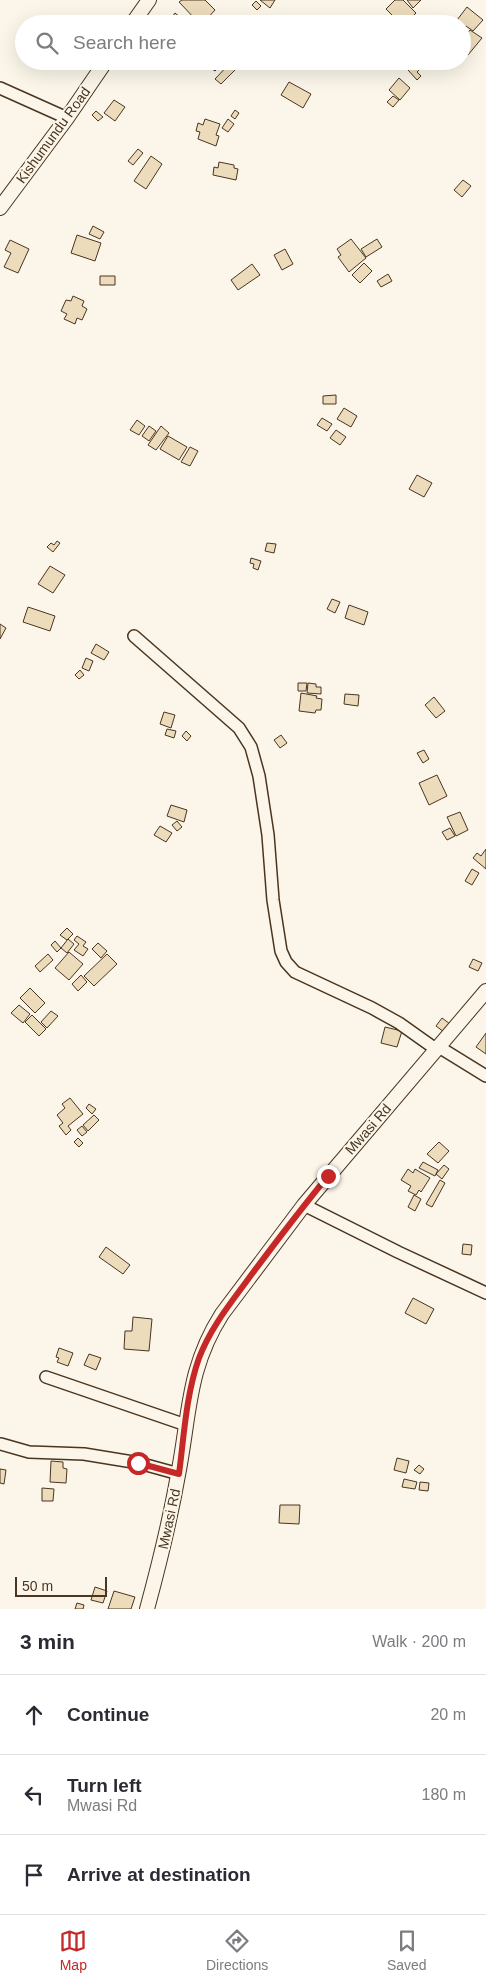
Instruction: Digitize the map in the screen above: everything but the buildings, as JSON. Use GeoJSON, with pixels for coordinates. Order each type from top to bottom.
{"type":"FeatureCollection","features":[{"type":"Feature","properties":{"kind":"street"},"geometry":{"type":"LineString","coordinates":[[138,15],[149,0]]}},
{"type":"Feature","properties":{"kind":"street","name":"Kishumundu Road"},"geometry":{"type":"LineString","coordinates":[[0,208],[67,118],[100,70]]}},
{"type":"Feature","properties":{"kind":"street"},"geometry":{"type":"LineString","coordinates":[[0,88],[67,118]]}},
{"type":"Feature","properties":{"kind":"street"},"geometry":{"type":"LineString","coordinates":[[134,636],[239,728],[251,747],[259,776],[268,835],[274,908],[281,951],[286,962],[295,972],[372,1008],[486,1076]]}},
{"type":"Feature","properties":{"kind":"street","name":"Mwasi Rd"},"geometry":{"type":"LineString","coordinates":[[148,1609],[179,1474],[190,1392],[196,1368],[210,1332],[304,1205],[486,990]]}},
{"type":"Feature","properties":{"kind":"street"},"geometry":{"type":"LineString","coordinates":[[304,1205],[486,1293]]}},
{"type":"Feature","properties":{"kind":"street"},"geometry":{"type":"LineString","coordinates":[[46,1377],[186,1425]]}},
{"type":"Feature","properties":{"kind":"street"},"geometry":{"type":"LineString","coordinates":[[1,1444],[29,1452],[84,1454],[138,1463],[179,1474]]}},
{"type":"Feature","properties":{"kind":"route"},"geometry":{"type":"LineString","coordinates":[[138,1463],[179,1474],[190,1392],[199,1360],[210,1332],[276,1241],[328,1176]]}}]}
